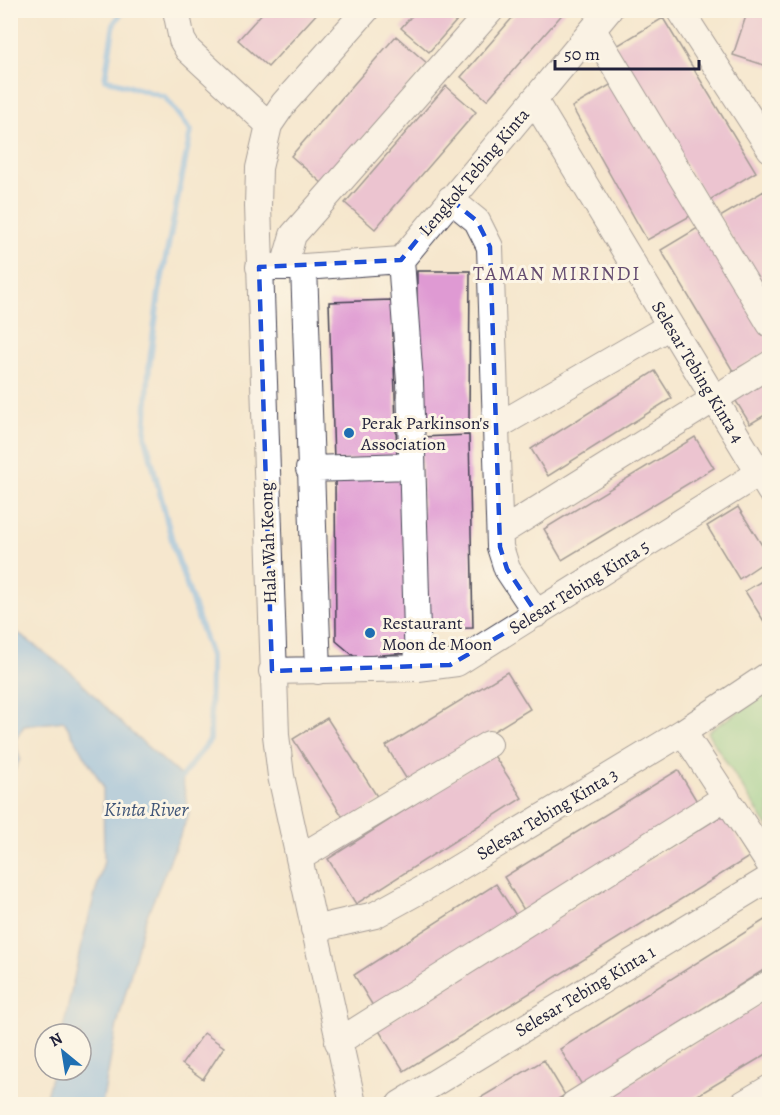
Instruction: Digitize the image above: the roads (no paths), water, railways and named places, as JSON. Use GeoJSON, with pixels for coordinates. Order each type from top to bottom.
{"type":"FeatureCollection","features":[{"type":"Feature","properties":{"kind":"street"},"geometry":{"type":"LineString","coordinates":[[176,10],[182,40],[188,50],[269,125]]}},
{"type":"Feature","properties":{"kind":"street","name":"Hala Wah Keong"},"geometry":{"type":"LineString","coordinates":[[353,1104],[281,776],[272,671],[282,267],[259,168],[269,125],[284,103],[366,10]]}},
{"type":"Feature","properties":{"kind":"street"},"geometry":{"type":"LineString","coordinates":[[318,671],[309,469],[282,267],[293,235],[491,10]]}},
{"type":"Feature","properties":{"kind":"street"},"geometry":{"type":"LineString","coordinates":[[680,10],[766,135]]}},
{"type":"Feature","properties":{"kind":"street"},"geometry":{"type":"LineString","coordinates":[[601,20],[770,324]]}},
{"type":"Feature","properties":{"kind":"street","name":"Lengkok Tebing Kinta"},"geometry":{"type":"LineString","coordinates":[[401,260],[601,20]]}},
{"type":"Feature","properties":{"kind":"street","name":"Selesar Tebing Kinta 4"},"geometry":{"type":"LineString","coordinates":[[534,100],[764,482]]}},
{"type":"Feature","properties":{"kind":"street"},"geometry":{"type":"LineString","coordinates":[[450,199],[477,221],[490,247],[502,558],[537,614]]}},
{"type":"Feature","properties":{"kind":"street"},"geometry":{"type":"LineString","coordinates":[[282,267],[401,260],[410,382],[418,668]]}},
{"type":"Feature","properties":{"kind":"street"},"geometry":{"type":"LineString","coordinates":[[496,427],[670,326]]}},
{"type":"Feature","properties":{"kind":"street"},"geometry":{"type":"LineString","coordinates":[[500,533],[770,363]]}},
{"type":"Feature","properties":{"kind":"street"},"geometry":{"type":"LineString","coordinates":[[309,469],[411,466]]}},
{"type":"Feature","properties":{"kind":"street","name":"Selesar Tebing Kinta 5"},"geometry":{"type":"LineString","coordinates":[[272,671],[418,668],[457,663],[764,482]]}},
{"type":"Feature","properties":{"kind":"street","name":"Selesar Tebing Kinta 3"},"geometry":{"type":"LineString","coordinates":[[314,929],[375,915],[442,878],[683,732],[770,674]]}},
{"type":"Feature","properties":{"kind":"street"},"geometry":{"type":"LineString","coordinates":[[683,732],[770,865]]}},
{"type":"Feature","properties":{"kind":"street"},"geometry":{"type":"LineString","coordinates":[[299,858],[489,744]]}},
{"type":"Feature","properties":{"kind":"street"},"geometry":{"type":"LineString","coordinates":[[338,1042],[726,797]]}},
{"type":"Feature","properties":{"kind":"street","name":"Selesar Tebing Kinta 1"},"geometry":{"type":"LineString","coordinates":[[400,1104],[770,878]]}},
{"type":"Feature","properties":{"kind":"street"},"geometry":{"type":"LineString","coordinates":[[574,1104],[770,983]]}},
{"type":"Feature","properties":{"kind":"street"},"geometry":{"type":"LineString","coordinates":[[743,1104],[770,1088]]}},
{"type":"Feature","properties":{"kind":"water","name":"Kinta River"},"geometry":{"type":"Polygon","coordinates":[[[10,627],[73,674],[125,727],[182,777],[189,814],[144,923],[117,1025],[102,1104],[44,1104],[50,1082],[93,1082],[93,1022],[65,1022],[80,950],[104,861],[103,786],[64,721],[24,726],[15,740],[20,759],[11,778],[10,627]]]}},
{"type":"Feature","properties":{"kind":"waterway"},"geometry":{"type":"LineString","coordinates":[[124,10],[114,23],[105,79],[165,97],[191,131],[159,292],[149,368],[145,435],[174,548],[211,656],[210,740],[177,783]]}},
{"type":"Feature","properties":{"kind":"place","name":"Perak Parkinson's Association"},"geometry":{"type":"Point","coordinates":[349,433]}},
{"type":"Feature","properties":{"kind":"place","name":"Restaurant Moon de Moon"},"geometry":{"type":"Point","coordinates":[370,633]}},
{"type":"Feature","properties":{"kind":"district","name":"TAMAN MIRINDI"},"geometry":{"type":"Point","coordinates":[557,273]}}]}
